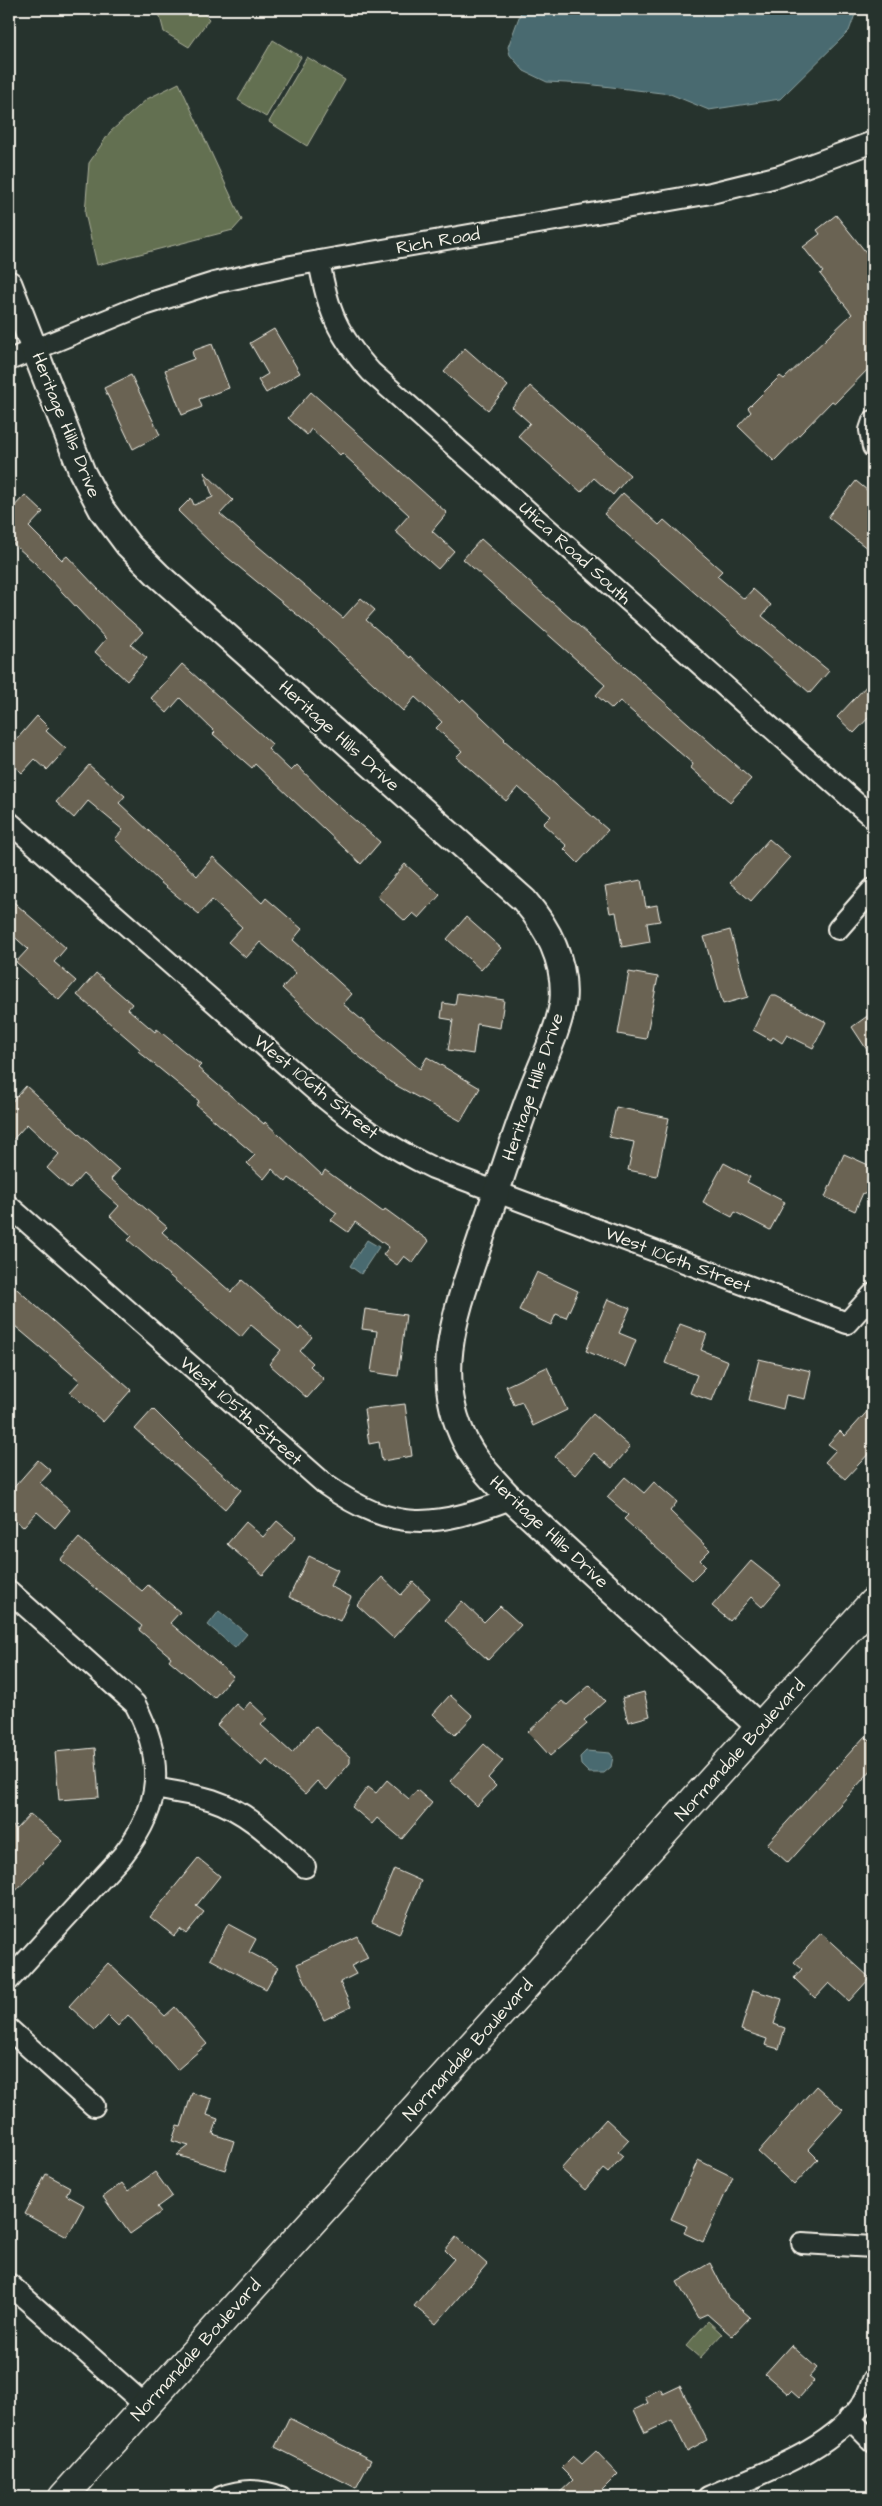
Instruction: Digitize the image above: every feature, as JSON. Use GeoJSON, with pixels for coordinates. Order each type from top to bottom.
{"type":"FeatureCollection","features":[{"type":"Feature","properties":{"kind":"main road","name":"Normandale Boulevard"},"geometry":{"type":"LineString","coordinates":[[63,2497],[873,1602]]}},
{"type":"Feature","properties":{"kind":"street","name":"Rich Road"},"geometry":{"type":"LineString","coordinates":[[9,360],[141,306],[214,283],[319,261],[711,192],[780,176],[873,144]]}},
{"type":"Feature","properties":{"kind":"street","name":"Utica Road South"},"geometry":{"type":"LineString","coordinates":[[319,261],[333,319],[350,348],[371,372],[873,818]]}},
{"type":"Feature","properties":{"kind":"street","name":"Heritage Hills Drive"},"geometry":{"type":"LineString","coordinates":[[9,284],[82,472],[102,510],[128,545],[158,575],[524,900],[542,921],[555,946],[562,972],[563,1000],[556,1027],[497,1192],[450,1337],[448,1374],[454,1409],[466,1443],[486,1473],[511,1499],[760,1727]]}},
{"type":"Feature","properties":{"kind":"street"},"geometry":{"type":"LineString","coordinates":[[873,421],[870,430],[873,447]]}},
{"type":"Feature","properties":{"kind":"street","name":"West 106th Street"},"geometry":{"type":"LineString","coordinates":[[9,822],[319,1094],[355,1123],[392,1148],[433,1168],[847,1323],[873,1294]]}},
{"type":"Feature","properties":{"kind":"street"},"geometry":{"type":"LineString","coordinates":[[838,929],[873,889]]}},
{"type":"Feature","properties":{"kind":"street","name":"West 105th Street"},"geometry":{"type":"LineString","coordinates":[[9,1206],[326,1485],[350,1503],[377,1515],[408,1521],[438,1521],[468,1515],[511,1499]]}},
{"type":"Feature","properties":{"kind":"street"},"geometry":{"type":"LineString","coordinates":[[9,1591],[136,1704],[149,1730],[155,1759],[155,1788],[149,1813],[139,1835],[9,1980]]}},
{"type":"Feature","properties":{"kind":"street"},"geometry":{"type":"LineString","coordinates":[[155,1788],[211,1800],[236,1810],[258,1824],[305,1867]]}},
{"type":"Feature","properties":{"kind":"street"},"geometry":{"type":"LineString","coordinates":[[9,2029],[94,2106]]}},
{"type":"Feature","properties":{"kind":"street"},"geometry":{"type":"LineString","coordinates":[[802,2243],[873,2247]]}},
{"type":"Feature","properties":{"kind":"street"},"geometry":{"type":"LineString","coordinates":[[9,2284],[145,2406]]}},
{"type":"Feature","properties":{"kind":"street"},"geometry":{"type":"LineString","coordinates":[[708,2497],[814,2449],[864,2402],[873,2380]]}},
{"type":"Feature","properties":{"kind":"street"},"geometry":{"type":"LineString","coordinates":[[849,2418],[873,2442]]}},
{"type":"Feature","properties":{"kind":"street"},"geometry":{"type":"LineString","coordinates":[[221,2497],[245,2490],[267,2492],[281,2497]]}},
{"type":"Feature","properties":{"kind":"green space"},"geometry":{"type":"Polygon","coordinates":[[[158,9],[199,9],[209,19],[189,47],[164,32],[158,9]]]}},
{"type":"Feature","properties":{"kind":"green space"},"geometry":{"type":"Polygon","coordinates":[[[273,40],[301,57],[266,117],[238,100],[273,40]]]}},
{"type":"Feature","properties":{"kind":"green space"},"geometry":{"type":"Polygon","coordinates":[[[307,57],[345,80],[307,146],[269,122],[307,57]]]}},
{"type":"Feature","properties":{"kind":"green space"},"geometry":{"type":"Polygon","coordinates":[[[179,83],[242,220],[233,230],[97,265],[85,213],[89,163],[110,132],[147,99],[179,83]]]}},
{"type":"Feature","properties":{"kind":"green space"},"geometry":{"type":"Polygon","coordinates":[[[708,2321],[722,2334],[700,2358],[686,2346],[708,2321]]]}},
{"type":"Feature","properties":{"kind":"water"},"geometry":{"type":"Polygon","coordinates":[[[522,9],[857,9],[849,31],[780,99],[709,110],[670,94],[586,84],[547,82],[524,71],[510,55],[508,47],[522,9]]]}},
{"type":"Feature","properties":{"kind":"water"},"geometry":{"type":"Polygon","coordinates":[[[367,1240],[379,1247],[361,1274],[350,1266],[367,1240]]]}},
{"type":"Feature","properties":{"kind":"water"},"geometry":{"type":"Polygon","coordinates":[[[219,1611],[247,1634],[235,1648],[208,1625],[219,1611]]]}},
{"type":"Feature","properties":{"kind":"water"},"geometry":{"type":"Polygon","coordinates":[[[586,1751],[610,1753],[613,1757],[611,1767],[604,1773],[589,1773],[581,1765],[580,1757],[586,1751]]]}},
{"type":"Feature","properties":{"kind":"building"},"geometry":{"type":"Polygon","coordinates":[[[836,215],[873,261],[873,364],[835,403],[832,401],[774,461],[738,426],[751,412],[748,408],[780,376],[784,379],[852,314],[820,274],[823,272],[803,247],[820,234],[817,230],[836,215]]]}},
{"type":"Feature","properties":{"kind":"building"},"geometry":{"type":"Polygon","coordinates":[[[274,329],[300,373],[266,393],[258,380],[268,374],[250,343],[274,329]]]}},
{"type":"Feature","properties":{"kind":"building"},"geometry":{"type":"Polygon","coordinates":[[[212,344],[229,388],[199,399],[202,407],[182,415],[165,370],[194,359],[192,351],[212,344]]]}},
{"type":"Feature","properties":{"kind":"building"},"geometry":{"type":"Polygon","coordinates":[[[465,348],[508,386],[488,410],[444,372],[465,348]]]}},
{"type":"Feature","properties":{"kind":"building"},"geometry":{"type":"Polygon","coordinates":[[[131,375],[160,435],[133,449],[104,388],[131,375]]]}},
{"type":"Feature","properties":{"kind":"building"},"geometry":{"type":"Polygon","coordinates":[[[530,386],[630,475],[613,495],[594,478],[581,492],[518,436],[530,423],[512,407],[530,386]]]}},
{"type":"Feature","properties":{"kind":"building"},"geometry":{"type":"Polygon","coordinates":[[[311,392],[447,513],[432,531],[454,551],[438,569],[395,531],[409,515],[342,453],[340,455],[311,429],[307,435],[288,418],[311,392]]]}},
{"type":"Feature","properties":{"kind":"building"},"geometry":{"type":"Polygon","coordinates":[[[204,472],[233,500],[220,514],[343,618],[361,598],[375,610],[366,620],[410,658],[411,656],[460,702],[463,699],[504,740],[608,830],[578,863],[564,849],[567,846],[543,824],[551,816],[518,787],[506,801],[456,757],[462,751],[436,728],[442,722],[415,697],[403,711],[317,631],[217,549],[178,511],[191,498],[194,505],[213,497],[204,472]]]}},
{"type":"Feature","properties":{"kind":"building"},"geometry":{"type":"Polygon","coordinates":[[[856,481],[873,495],[873,553],[828,517],[856,481]]]}},
{"type":"Feature","properties":{"kind":"building"},"geometry":{"type":"Polygon","coordinates":[[[623,493],[659,525],[664,520],[722,571],[717,576],[744,599],[753,589],[771,605],[762,616],[829,671],[810,693],[604,514],[623,493]]]}},
{"type":"Feature","properties":{"kind":"building"},"geometry":{"type":"Polygon","coordinates":[[[25,495],[43,512],[29,527],[62,560],[67,556],[114,606],[143,632],[131,645],[147,658],[127,681],[95,652],[106,639],[34,562],[9,540],[9,512],[25,495]]]}},
{"type":"Feature","properties":{"kind":"building"},"geometry":{"type":"Polygon","coordinates":[[[481,539],[751,779],[730,802],[691,768],[693,764],[620,701],[612,709],[596,695],[605,685],[463,559],[481,539]]]}},
{"type":"Feature","properties":{"kind":"building"},"geometry":{"type":"Polygon","coordinates":[[[182,664],[272,744],[268,749],[291,771],[297,765],[328,797],[380,842],[361,864],[255,764],[252,768],[213,734],[215,732],[180,698],[167,713],[151,698],[182,664]]]}},
{"type":"Feature","properties":{"kind":"building"},"geometry":{"type":"Polygon","coordinates":[[[873,679],[873,713],[854,733],[837,717],[873,679]]]}},
{"type":"Feature","properties":{"kind":"building"},"geometry":{"type":"Polygon","coordinates":[[[37,716],[49,728],[46,731],[66,749],[47,770],[35,759],[22,773],[9,761],[9,748],[37,716]]]}},
{"type":"Feature","properties":{"kind":"building"},"geometry":{"type":"Polygon","coordinates":[[[89,765],[125,796],[119,803],[197,876],[213,857],[262,903],[266,898],[302,929],[293,940],[352,994],[343,1004],[420,1069],[427,1057],[480,1088],[461,1121],[390,1082],[328,1031],[282,988],[296,973],[260,942],[246,958],[228,942],[242,927],[212,900],[199,914],[160,882],[115,839],[123,830],[88,801],[74,818],[56,802],[89,765]]]}},
{"type":"Feature","properties":{"kind":"building"},"geometry":{"type":"Polygon","coordinates":[[[769,839],[790,857],[751,901],[730,883],[769,839]]]}},
{"type":"Feature","properties":{"kind":"building"},"geometry":{"type":"Polygon","coordinates":[[[405,864],[440,895],[419,918],[413,913],[405,921],[377,896],[405,864]]]}},
{"type":"Feature","properties":{"kind":"building"},"geometry":{"type":"Polygon","coordinates":[[[641,880],[646,907],[657,905],[660,921],[647,923],[650,942],[622,947],[616,912],[610,913],[605,887],[641,880]]]}},
{"type":"Feature","properties":{"kind":"building"},"geometry":{"type":"Polygon","coordinates":[[[9,898],[66,948],[54,962],[76,981],[59,1000],[16,962],[28,949],[9,932],[9,898]]]}},
{"type":"Feature","properties":{"kind":"building"},"geometry":{"type":"Polygon","coordinates":[[[466,917],[501,948],[481,970],[447,939],[466,917]]]}},
{"type":"Feature","properties":{"kind":"building"},"geometry":{"type":"Polygon","coordinates":[[[730,930],[748,997],[723,1004],[704,937],[730,930]]]}},
{"type":"Feature","properties":{"kind":"building"},"geometry":{"type":"Polygon","coordinates":[[[629,972],[658,977],[646,1039],[618,1034],[629,972]]]}},
{"type":"Feature","properties":{"kind":"building"},"geometry":{"type":"Polygon","coordinates":[[[96,973],[132,1004],[128,1009],[155,1032],[157,1029],[201,1065],[198,1068],[264,1124],[265,1122],[322,1175],[325,1170],[383,1212],[385,1209],[429,1241],[413,1263],[404,1256],[397,1265],[383,1255],[389,1247],[355,1222],[348,1232],[331,1220],[337,1213],[289,1178],[286,1182],[272,1169],[264,1179],[247,1163],[255,1155],[196,1105],[199,1101],[138,1051],[140,1049],[77,995],[96,973]]]}},
{"type":"Feature","properties":{"kind":"building"},"geometry":{"type":"Polygon","coordinates":[[[457,993],[504,1000],[500,1028],[477,1024],[473,1054],[448,1050],[453,1020],[441,1018],[443,1003],[455,1005],[457,993]]]}},
{"type":"Feature","properties":{"kind":"building"},"geometry":{"type":"Polygon","coordinates":[[[770,996],[776,996],[826,1022],[813,1048],[787,1035],[782,1043],[773,1037],[771,1040],[753,1030],[770,996]]]}},
{"type":"Feature","properties":{"kind":"building"},"geometry":{"type":"Polygon","coordinates":[[[873,1012],[873,1059],[852,1027],[873,1012]]]}},
{"type":"Feature","properties":{"kind":"building"},"geometry":{"type":"Polygon","coordinates":[[[26,1086],[119,1170],[111,1179],[167,1227],[162,1232],[231,1292],[242,1280],[299,1330],[301,1327],[312,1337],[300,1351],[313,1363],[310,1366],[324,1379],[307,1398],[269,1364],[281,1350],[251,1325],[241,1337],[128,1240],[132,1236],[110,1216],[119,1206],[83,1174],[70,1189],[47,1168],[59,1154],[27,1124],[9,1144],[9,1105],[26,1086]]]}},
{"type":"Feature","properties":{"kind":"building"},"geometry":{"type":"Polygon","coordinates":[[[616,1107],[669,1118],[657,1176],[628,1170],[634,1142],[609,1137],[616,1107]]]}},
{"type":"Feature","properties":{"kind":"building"},"geometry":{"type":"Polygon","coordinates":[[[844,1154],[873,1167],[873,1198],[863,1193],[855,1211],[825,1197],[844,1154]]]}},
{"type":"Feature","properties":{"kind":"building"},"geometry":{"type":"Polygon","coordinates":[[[724,1163],[750,1177],[747,1182],[785,1202],[770,1230],[735,1212],[732,1217],[703,1202],[724,1163]]]}},
{"type":"Feature","properties":{"kind":"building"},"geometry":{"type":"Polygon","coordinates":[[[537,1272],[578,1291],[566,1318],[556,1314],[551,1325],[519,1310],[537,1272]]]}},
{"type":"Feature","properties":{"kind":"building"},"geometry":{"type":"Polygon","coordinates":[[[9,1282],[131,1390],[103,1422],[70,1392],[80,1381],[9,1321],[9,1282]]]}},
{"type":"Feature","properties":{"kind":"building"},"geometry":{"type":"Polygon","coordinates":[[[608,1299],[630,1308],[619,1333],[636,1340],[625,1367],[586,1351],[608,1299]]]}},
{"type":"Feature","properties":{"kind":"building"},"geometry":{"type":"Polygon","coordinates":[[[365,1309],[406,1315],[398,1376],[371,1372],[377,1331],[362,1329],[365,1309]]]}},
{"type":"Feature","properties":{"kind":"building"},"geometry":{"type":"Polygon","coordinates":[[[680,1324],[707,1334],[701,1350],[728,1361],[712,1401],[690,1393],[697,1375],[665,1363],[680,1324]]]}},
{"type":"Feature","properties":{"kind":"building"},"geometry":{"type":"Polygon","coordinates":[[[759,1359],[811,1371],[805,1399],[786,1395],[783,1409],[749,1400],[759,1359]]]}},
{"type":"Feature","properties":{"kind":"building"},"geometry":{"type":"Polygon","coordinates":[[[547,1367],[567,1410],[533,1426],[522,1402],[514,1405],[506,1386],[547,1367]]]}},
{"type":"Feature","properties":{"kind":"building"},"geometry":{"type":"Polygon","coordinates":[[[405,1404],[412,1456],[382,1461],[379,1442],[369,1444],[364,1409],[405,1404]]]}},
{"type":"Feature","properties":{"kind":"building"},"geometry":{"type":"Polygon","coordinates":[[[873,1405],[873,1449],[845,1479],[825,1462],[836,1450],[828,1444],[840,1431],[845,1436],[873,1405]]]}},
{"type":"Feature","properties":{"kind":"building"},"geometry":{"type":"Polygon","coordinates":[[[153,1409],[190,1446],[241,1490],[225,1509],[135,1429],[153,1409]]]}},
{"type":"Feature","properties":{"kind":"building"},"geometry":{"type":"Polygon","coordinates":[[[593,1414],[630,1447],[612,1468],[594,1453],[575,1475],[555,1457],[593,1414]]]}},
{"type":"Feature","properties":{"kind":"building"},"geometry":{"type":"Polygon","coordinates":[[[38,1460],[51,1471],[40,1483],[70,1510],[55,1528],[37,1512],[23,1527],[9,1515],[9,1493],[38,1460]]]}},
{"type":"Feature","properties":{"kind":"building"},"geometry":{"type":"Polygon","coordinates":[[[625,1477],[644,1493],[654,1482],[677,1502],[670,1511],[710,1550],[700,1560],[706,1566],[692,1580],[624,1519],[628,1515],[607,1497],[625,1477]]]}},
{"type":"Feature","properties":{"kind":"building"},"geometry":{"type":"Polygon","coordinates":[[[277,1521],[296,1537],[263,1575],[227,1544],[246,1522],[263,1537],[277,1521]]]}},
{"type":"Feature","properties":{"kind":"building"},"geometry":{"type":"Polygon","coordinates":[[[79,1538],[142,1591],[148,1585],[180,1612],[170,1623],[233,1676],[214,1698],[169,1660],[171,1657],[139,1630],[142,1626],[60,1560],[79,1538]]]}},
{"type":"Feature","properties":{"kind":"building"},"geometry":{"type":"Polygon","coordinates":[[[309,1556],[338,1570],[330,1586],[351,1597],[340,1621],[289,1597],[309,1556]]]}},
{"type":"Feature","properties":{"kind":"building"},"geometry":{"type":"Polygon","coordinates":[[[751,1561],[781,1585],[762,1607],[751,1597],[730,1621],[712,1606],[751,1561]]]}},
{"type":"Feature","properties":{"kind":"building"},"geometry":{"type":"Polygon","coordinates":[[[382,1577],[401,1595],[413,1582],[430,1598],[393,1638],[357,1605],[382,1577]]]}},
{"type":"Feature","properties":{"kind":"building"},"geometry":{"type":"Polygon","coordinates":[[[462,1601],[484,1622],[500,1606],[521,1625],[488,1660],[445,1620],[462,1601]]]}},
{"type":"Feature","properties":{"kind":"building"},"geometry":{"type":"Polygon","coordinates":[[[590,1685],[605,1701],[584,1720],[587,1724],[550,1756],[528,1732],[562,1701],[567,1705],[590,1685]]]}},
{"type":"Feature","properties":{"kind":"building"},"geometry":{"type":"Polygon","coordinates":[[[644,1692],[650,1716],[628,1722],[622,1698],[644,1692]]]}},
{"type":"Feature","properties":{"kind":"building"},"geometry":{"type":"Polygon","coordinates":[[[450,1695],[473,1716],[455,1735],[433,1714],[450,1695]]]}},
{"type":"Feature","properties":{"kind":"building"},"geometry":{"type":"Polygon","coordinates":[[[250,1702],[267,1718],[261,1725],[292,1753],[315,1726],[350,1757],[350,1763],[327,1790],[317,1781],[305,1794],[267,1760],[262,1766],[217,1725],[236,1704],[243,1710],[250,1702]]]}},
{"type":"Feature","properties":{"kind":"building"},"geometry":{"type":"Polygon","coordinates":[[[865,1736],[873,1744],[873,1768],[788,1863],[767,1844],[865,1736]]]}},
{"type":"Feature","properties":{"kind":"building"},"geometry":{"type":"Polygon","coordinates":[[[484,1744],[503,1761],[488,1778],[496,1786],[477,1806],[450,1781],[484,1744]]]}},
{"type":"Feature","properties":{"kind":"building"},"geometry":{"type":"Polygon","coordinates":[[[95,1748],[99,1797],[59,1800],[55,1752],[95,1748]]]}},
{"type":"Feature","properties":{"kind":"building"},"geometry":{"type":"Polygon","coordinates":[[[387,1780],[409,1799],[417,1790],[432,1803],[402,1839],[377,1818],[372,1824],[352,1807],[368,1787],[376,1793],[387,1780]]]}},
{"type":"Feature","properties":{"kind":"building"},"geometry":{"type":"Polygon","coordinates":[[[30,1814],[63,1841],[9,1898],[9,1823],[16,1829],[30,1814]]]}},
{"type":"Feature","properties":{"kind":"building"},"geometry":{"type":"Polygon","coordinates":[[[198,1858],[220,1876],[196,1906],[204,1912],[186,1934],[180,1929],[174,1936],[150,1917],[198,1858]]]}},
{"type":"Feature","properties":{"kind":"building"},"geometry":{"type":"Polygon","coordinates":[[[394,1869],[421,1881],[399,1934],[372,1922],[394,1869]]]}},
{"type":"Feature","properties":{"kind":"building"},"geometry":{"type":"Polygon","coordinates":[[[228,1924],[256,1939],[249,1952],[278,1967],[266,1989],[210,1959],[228,1924]]]}},
{"type":"Feature","properties":{"kind":"building"},"geometry":{"type":"Polygon","coordinates":[[[821,1933],[870,1978],[849,2001],[829,1983],[815,1998],[794,1978],[802,1969],[794,1962],[821,1933]]]}},
{"type":"Feature","properties":{"kind":"building"},"geometry":{"type":"Polygon","coordinates":[[[357,1936],[368,1958],[351,1966],[356,1974],[340,1982],[351,2007],[324,2020],[297,1964],[357,1936]]]}},
{"type":"Feature","properties":{"kind":"building"},"geometry":{"type":"Polygon","coordinates":[[[108,1963],[165,2016],[175,2007],[207,2044],[177,2070],[128,2015],[118,2026],[108,2016],[95,2030],[69,2006],[108,1963]]]}},
{"type":"Feature","properties":{"kind":"building"},"geometry":{"type":"Polygon","coordinates":[[[753,1990],[782,1999],[774,2024],[785,2028],[779,2049],[765,2045],[767,2039],[741,2030],[753,1990]]]}},
{"type":"Feature","properties":{"kind":"building"},"geometry":{"type":"Polygon","coordinates":[[[816,2086],[843,2110],[808,2149],[818,2159],[794,2185],[758,2152],[816,2086]]]}},
{"type":"Feature","properties":{"kind":"building"},"geometry":{"type":"Polygon","coordinates":[[[192,2093],[212,2099],[207,2115],[218,2119],[213,2134],[234,2141],[225,2170],[177,2155],[189,2146],[172,2141],[177,2126],[181,2127],[192,2093]]]}},
{"type":"Feature","properties":{"kind":"building"},"geometry":{"type":"Polygon","coordinates":[[[606,2119],[629,2140],[618,2152],[623,2156],[608,2173],[603,2169],[585,2190],[561,2169],[606,2119]]]}},
{"type":"Feature","properties":{"kind":"building"},"geometry":{"type":"Polygon","coordinates":[[[698,2160],[733,2177],[703,2242],[684,2233],[687,2226],[671,2219],[698,2160]]]}},
{"type":"Feature","properties":{"kind":"building"},"geometry":{"type":"Polygon","coordinates":[[[155,2172],[172,2196],[157,2207],[161,2212],[130,2234],[103,2197],[122,2183],[128,2191],[155,2172]]]}},
{"type":"Feature","properties":{"kind":"building"},"geometry":{"type":"Polygon","coordinates":[[[46,2174],[70,2187],[66,2195],[84,2205],[67,2237],[25,2214],[46,2174]]]}},
{"type":"Feature","properties":{"kind":"building"},"geometry":{"type":"Polygon","coordinates":[[[456,2237],[487,2264],[436,2324],[414,2306],[454,2259],[445,2250],[456,2237]]]}},
{"type":"Feature","properties":{"kind":"building"},"geometry":{"type":"Polygon","coordinates":[[[710,2263],[728,2298],[750,2317],[732,2336],[707,2314],[698,2318],[677,2282],[710,2263]]]}},
{"type":"Feature","properties":{"kind":"building"},"geometry":{"type":"Polygon","coordinates":[[[791,2345],[817,2368],[809,2377],[814,2381],[799,2398],[791,2391],[788,2394],[765,2374],[791,2345]]]}},
{"type":"Feature","properties":{"kind":"building"},"geometry":{"type":"Polygon","coordinates":[[[680,2386],[707,2440],[687,2451],[672,2420],[645,2433],[634,2410],[648,2403],[645,2397],[660,2389],[663,2394],[680,2386]]]}},
{"type":"Feature","properties":{"kind":"building"},"geometry":{"type":"Polygon","coordinates":[[[289,2418],[371,2460],[356,2488],[275,2447],[289,2418]]]}},
{"type":"Feature","properties":{"kind":"building"},"geometry":{"type":"Polygon","coordinates":[[[596,2451],[618,2474],[595,2497],[555,2497],[573,2480],[561,2468],[573,2456],[582,2464],[596,2451]]]}}]}
